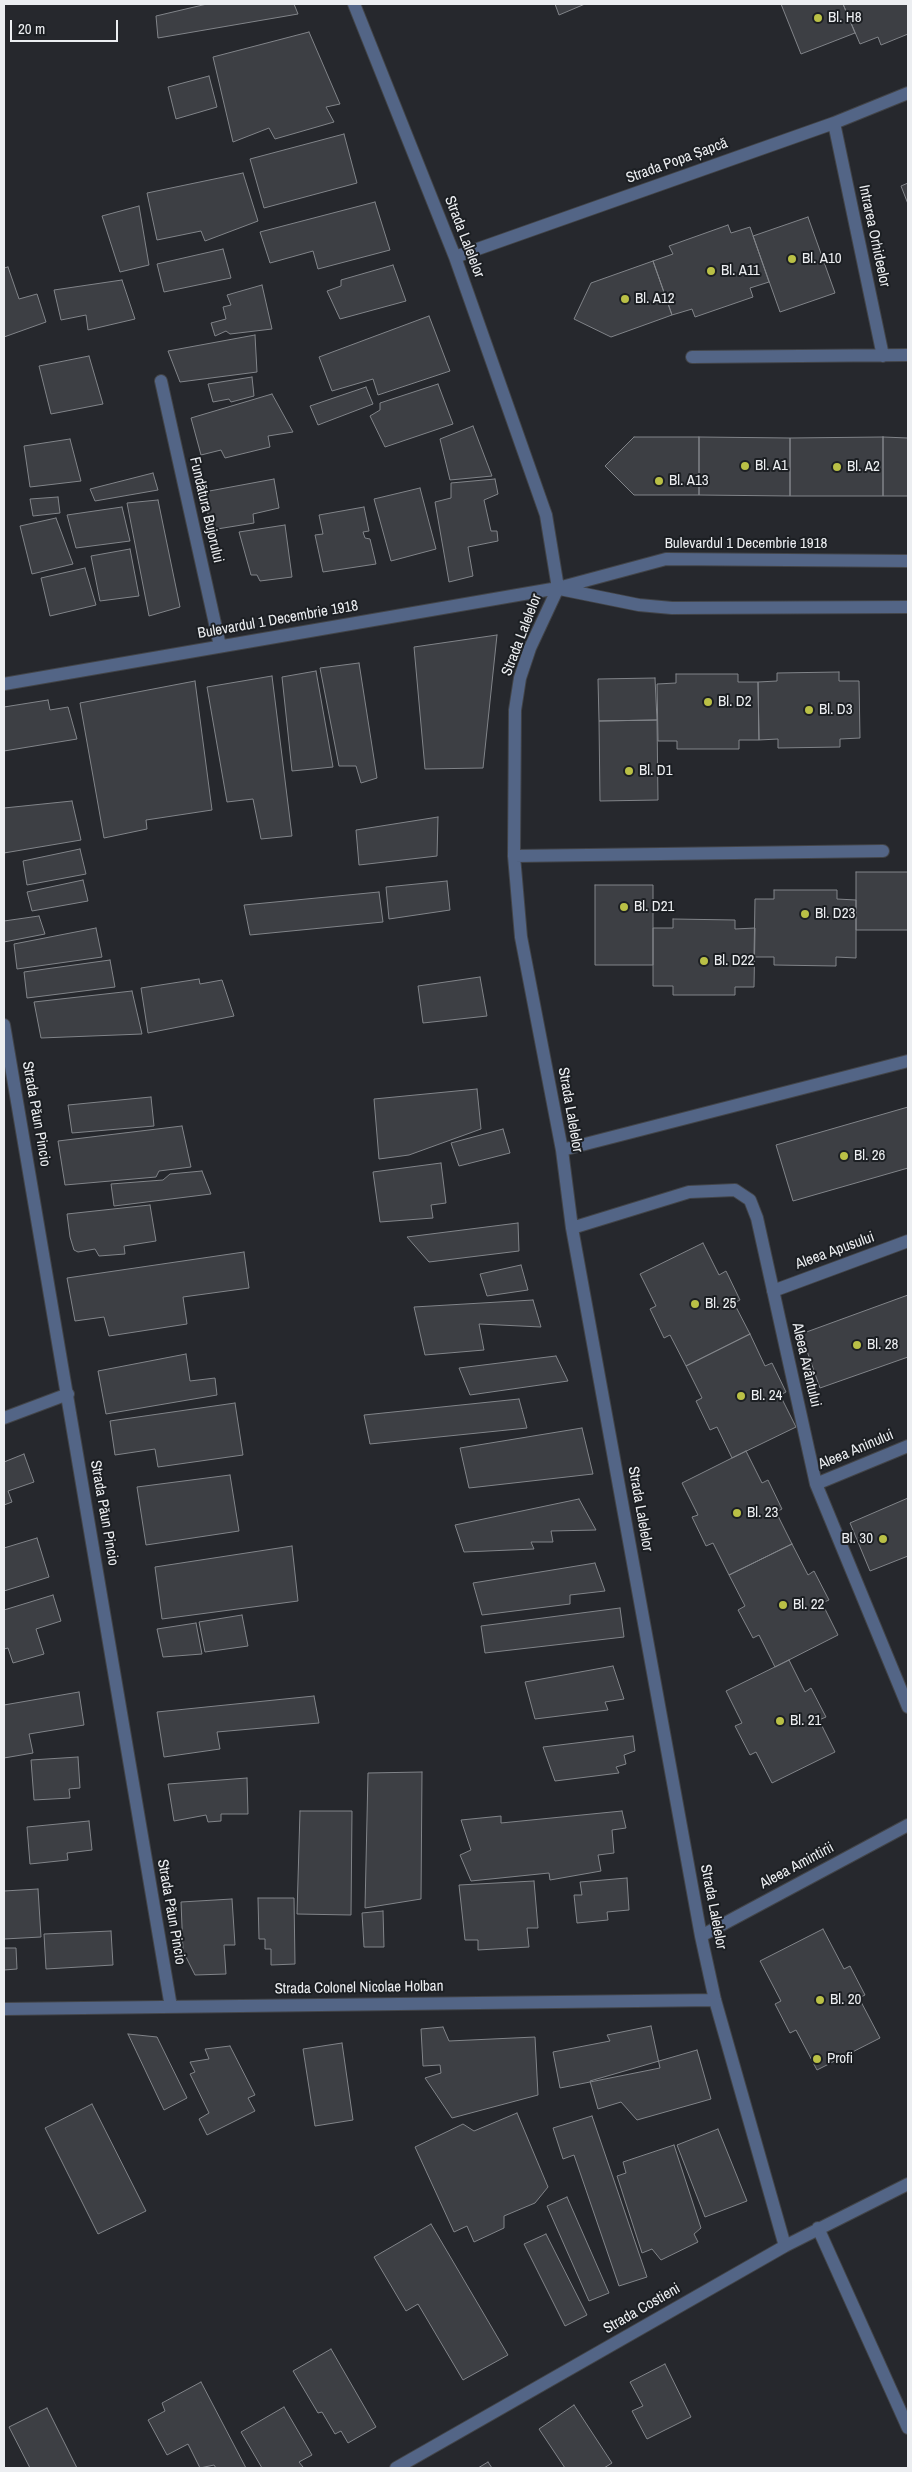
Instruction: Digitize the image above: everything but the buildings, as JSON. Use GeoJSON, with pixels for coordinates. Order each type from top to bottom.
{"type":"FeatureCollection","features":[{"type":"Feature","properties":{"kind":"street","name":"Strada Lalelelor"},"geometry":{"type":"LineString","coordinates":[[354,4],[455,257],[546,515],[558,588],[530,648],[520,678],[514,710],[514,856],[521,937],[562,1150],[572,1228],[701,1936],[715,2000],[785,2246]]}},
{"type":"Feature","properties":{"kind":"street","name":"Strada Popa Șapcă"},"geometry":{"type":"LineString","coordinates":[[455,257],[834,123],[908,93]]}},
{"type":"Feature","properties":{"kind":"street","name":"Intrarea Orhideelor"},"geometry":{"type":"LineString","coordinates":[[834,123],[883,356]]}},
{"type":"Feature","properties":{"kind":"street"},"geometry":{"type":"LineString","coordinates":[[692,357],[908,355]]}},
{"type":"Feature","properties":{"kind":"street","name":"Fundătura Bujorului"},"geometry":{"type":"LineString","coordinates":[[161,381],[220,646]]}},
{"type":"Feature","properties":{"kind":"street","name":"Bulevardul 1 Decembrie 1918"},"geometry":{"type":"LineString","coordinates":[[4,684],[558,588],[666,559],[908,561]]}},
{"type":"Feature","properties":{"kind":"street","name":"Bulevardul 1 Decembrie 1918"},"geometry":{"type":"LineString","coordinates":[[558,588],[639,605],[672,608],[908,607]]}},
{"type":"Feature","properties":{"kind":"street"},"geometry":{"type":"LineString","coordinates":[[514,856],[883,851]]}},
{"type":"Feature","properties":{"kind":"street","name":"Strada Păun Pincio"},"geometry":{"type":"LineString","coordinates":[[4,1025],[171,2007]]}},
{"type":"Feature","properties":{"kind":"street"},"geometry":{"type":"LineString","coordinates":[[562,1150],[908,1062]]}},
{"type":"Feature","properties":{"kind":"street","name":"Aleea Avântului"},"geometry":{"type":"LineString","coordinates":[[572,1228],[689,1192],[735,1190],[750,1200],[757,1218],[816,1484],[908,1707]]}},
{"type":"Feature","properties":{"kind":"street","name":"Aleea Apusului"},"geometry":{"type":"LineString","coordinates":[[773,1291],[908,1241]]}},
{"type":"Feature","properties":{"kind":"street"},"geometry":{"type":"LineString","coordinates":[[4,1418],[68,1394]]}},
{"type":"Feature","properties":{"kind":"street","name":"Aleea Aninului"},"geometry":{"type":"LineString","coordinates":[[816,1484],[908,1446]]}},
{"type":"Feature","properties":{"kind":"street","name":"Aleea Amintirii"},"geometry":{"type":"LineString","coordinates":[[701,1936],[908,1825]]}},
{"type":"Feature","properties":{"kind":"street","name":"Strada Colonel Nicolae Holban"},"geometry":{"type":"LineString","coordinates":[[4,2009],[715,2000]]}},
{"type":"Feature","properties":{"kind":"street","name":"Strada Costieni"},"geometry":{"type":"LineString","coordinates":[[396,2468],[785,2246],[908,2184]]}},
{"type":"Feature","properties":{"kind":"street"},"geometry":{"type":"LineString","coordinates":[[818,2228],[908,2428]]}},
{"type":"Feature","properties":{"kind":"place","name":"Bl. H8"},"geometry":{"type":"Point","coordinates":[818,18]}},
{"type":"Feature","properties":{"kind":"place","name":"Bl. A10"},"geometry":{"type":"Point","coordinates":[792,259]}},
{"type":"Feature","properties":{"kind":"place","name":"Bl. A11"},"geometry":{"type":"Point","coordinates":[711,271]}},
{"type":"Feature","properties":{"kind":"place","name":"Bl. A12"},"geometry":{"type":"Point","coordinates":[625,299]}},
{"type":"Feature","properties":{"kind":"place","name":"Bl. A1"},"geometry":{"type":"Point","coordinates":[745,466]}},
{"type":"Feature","properties":{"kind":"place","name":"Bl. A2"},"geometry":{"type":"Point","coordinates":[837,467]}},
{"type":"Feature","properties":{"kind":"place","name":"Bl. A13"},"geometry":{"type":"Point","coordinates":[659,481]}},
{"type":"Feature","properties":{"kind":"place","name":"Bl. D2"},"geometry":{"type":"Point","coordinates":[708,702]}},
{"type":"Feature","properties":{"kind":"place","name":"Bl. D3"},"geometry":{"type":"Point","coordinates":[809,710]}},
{"type":"Feature","properties":{"kind":"place","name":"Bl. D1"},"geometry":{"type":"Point","coordinates":[629,771]}},
{"type":"Feature","properties":{"kind":"place","name":"Bl. D21"},"geometry":{"type":"Point","coordinates":[624,907]}},
{"type":"Feature","properties":{"kind":"place","name":"Bl. D23"},"geometry":{"type":"Point","coordinates":[805,914]}},
{"type":"Feature","properties":{"kind":"place","name":"Bl. D22"},"geometry":{"type":"Point","coordinates":[704,961]}},
{"type":"Feature","properties":{"kind":"place","name":"Bl. 26"},"geometry":{"type":"Point","coordinates":[844,1156]}},
{"type":"Feature","properties":{"kind":"place","name":"Bl. 25"},"geometry":{"type":"Point","coordinates":[695,1304]}},
{"type":"Feature","properties":{"kind":"place","name":"Bl. 28"},"geometry":{"type":"Point","coordinates":[857,1345]}},
{"type":"Feature","properties":{"kind":"place","name":"Bl. 24"},"geometry":{"type":"Point","coordinates":[741,1396]}},
{"type":"Feature","properties":{"kind":"place","name":"Bl. 23"},"geometry":{"type":"Point","coordinates":[737,1513]}},
{"type":"Feature","properties":{"kind":"place","name":"Bl. 30"},"geometry":{"type":"Point","coordinates":[883,1539]}},
{"type":"Feature","properties":{"kind":"place","name":"Bl. 22"},"geometry":{"type":"Point","coordinates":[783,1605]}},
{"type":"Feature","properties":{"kind":"place","name":"Bl. 21"},"geometry":{"type":"Point","coordinates":[780,1721]}},
{"type":"Feature","properties":{"kind":"place","name":"Bl. 20"},"geometry":{"type":"Point","coordinates":[820,2000]}},
{"type":"Feature","properties":{"kind":"place","name":"Profi"},"geometry":{"type":"Point","coordinates":[817,2059]}}]}
